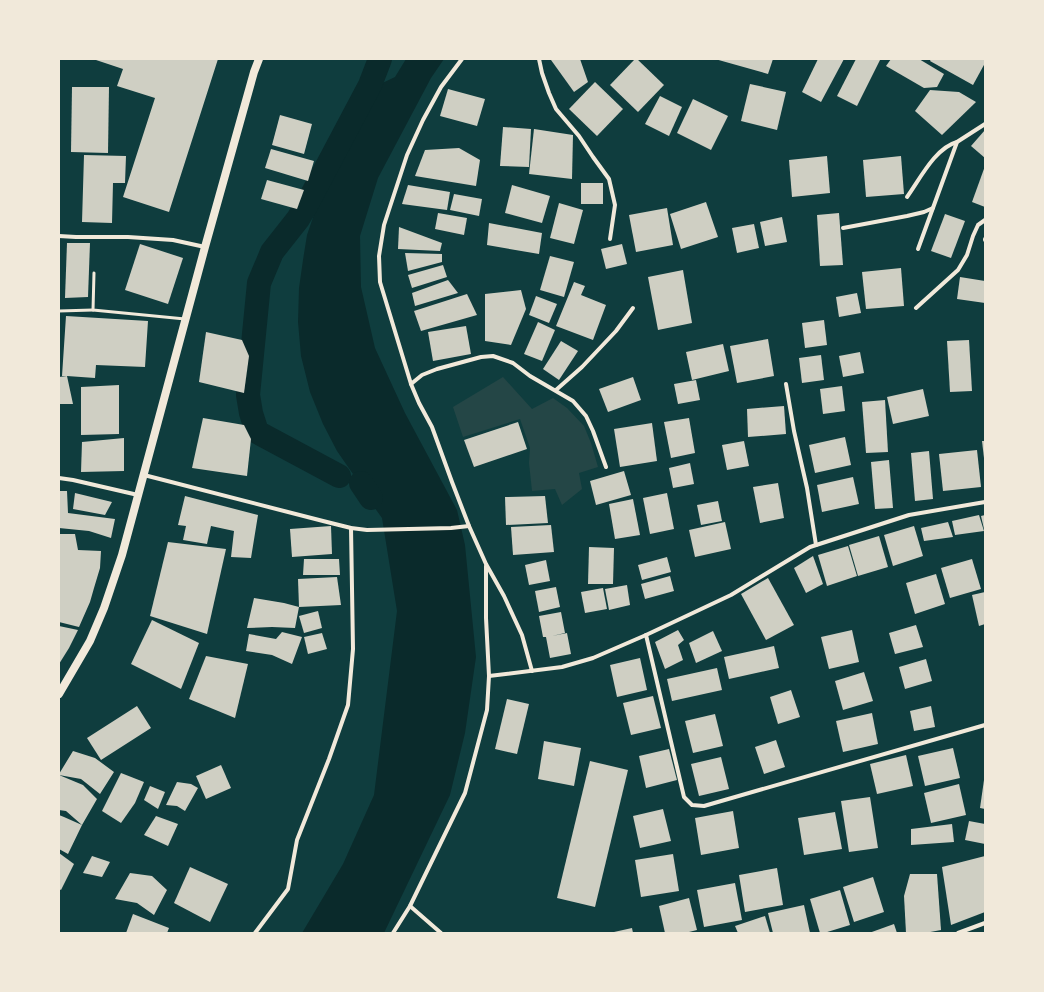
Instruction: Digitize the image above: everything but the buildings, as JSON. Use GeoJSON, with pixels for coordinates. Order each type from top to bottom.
{"type":"FeatureCollection","features":[{"type":"Feature","properties":{"kind":"main road"},"geometry":{"type":"LineString","coordinates":[[59,694],[90,641],[104,608],[122,555],[205,247],[254,72],[259,59]]}},
{"type":"Feature","properties":{"kind":"street"},"geometry":{"type":"LineString","coordinates":[[462,59],[441,88],[423,120],[407,155],[384,225],[380,243],[380,282],[411,384],[432,427],[469,526],[486,564],[504,596],[522,635],[532,671]]}},
{"type":"Feature","properties":{"kind":"street"},"geometry":{"type":"LineString","coordinates":[[539,59],[548,93],[556,109],[579,136],[592,157],[609,179],[615,205],[610,239]]}},
{"type":"Feature","properties":{"kind":"street"},"geometry":{"type":"LineString","coordinates":[[907,197],[938,154],[946,147],[957,142],[985,124]]}},
{"type":"Feature","properties":{"kind":"street"},"geometry":{"type":"LineString","coordinates":[[918,249],[957,142]]}},
{"type":"Feature","properties":{"kind":"street"},"geometry":{"type":"LineString","coordinates":[[843,228],[924,212],[933,208]]}},
{"type":"Feature","properties":{"kind":"street"},"geometry":{"type":"LineString","coordinates":[[916,308],[958,270],[967,255],[978,225],[985,220]]}},
{"type":"Feature","properties":{"kind":"street"},"geometry":{"type":"LineString","coordinates":[[59,236],[128,237],[173,240],[205,247]]}},
{"type":"Feature","properties":{"kind":"street"},"geometry":{"type":"LineString","coordinates":[[556,390],[582,367],[616,331],[633,308]]}},
{"type":"Feature","properties":{"kind":"street"},"geometry":{"type":"LineString","coordinates":[[411,384],[422,375],[437,369],[481,357],[493,356],[513,363],[530,376],[573,401],[586,416],[606,467]]}},
{"type":"Feature","properties":{"kind":"street"},"geometry":{"type":"LineString","coordinates":[[786,384],[794,431],[807,488],[816,545]]}},
{"type":"Feature","properties":{"kind":"street"},"geometry":{"type":"LineString","coordinates":[[143,475],[351,528],[367,530],[451,528],[469,526]]}},
{"type":"Feature","properties":{"kind":"street"},"geometry":{"type":"LineString","coordinates":[[59,478],[138,495]]}},
{"type":"Feature","properties":{"kind":"street"},"geometry":{"type":"LineString","coordinates":[[489,676],[562,667],[593,658],[731,595],[810,547],[909,515],[985,502]]}},
{"type":"Feature","properties":{"kind":"street"},"geometry":{"type":"LineString","coordinates":[[255,933],[288,889],[297,840],[329,759],[348,705],[353,649],[351,528]]}},
{"type":"Feature","properties":{"kind":"street"},"geometry":{"type":"LineString","coordinates":[[393,933],[410,906],[465,793],[487,710],[489,676],[486,618],[486,564]]}},
{"type":"Feature","properties":{"kind":"street"},"geometry":{"type":"LineString","coordinates":[[646,635],[684,796],[692,805],[704,806],[985,725]]}},
{"type":"Feature","properties":{"kind":"street"},"geometry":{"type":"LineString","coordinates":[[410,906],[441,933]]}},
{"type":"Feature","properties":{"kind":"street"},"geometry":{"type":"LineString","coordinates":[[958,933],[985,923]]}},
{"type":"Feature","properties":{"kind":"lane"},"geometry":{"type":"LineString","coordinates":[[93,310],[94,273]]}},
{"type":"Feature","properties":{"kind":"lane"},"geometry":{"type":"LineString","coordinates":[[59,311],[93,310],[186,319]]}},
{"type":"Feature","properties":{"kind":"shaded area"},"geometry":{"type":"Polygon","coordinates":[[[406,59],[444,59],[431,78],[378,178],[360,236],[361,287],[375,348],[405,413],[457,510],[465,545],[476,657],[465,733],[450,795],[384,933],[302,933],[343,864],[374,795],[397,611],[382,518],[369,500],[375,496],[363,478],[355,477],[337,451],[323,424],[310,392],[301,356],[298,322],[299,288],[307,235],[325,182],[367,106],[374,87],[395,77],[406,59]]]}},
{"type":"Feature","properties":{"kind":"shaded area"},"geometry":{"type":"Polygon","coordinates":[[[503,377],[532,409],[553,398],[567,408],[584,426],[598,467],[579,473],[582,489],[562,505],[555,489],[532,491],[529,463],[530,448],[520,419],[463,437],[453,407],[503,377]]]}},
{"type":"Feature","properties":{"kind":"waterway"},"geometry":{"type":"LineString","coordinates":[[339,476],[257,432],[251,413],[248,395],[259,283],[272,252],[298,219],[307,204],[370,85],[380,59]]}},
{"type":"Feature","properties":{"kind":"waterway"},"geometry":{"type":"LineString","coordinates":[[361,483],[371,498]]}}]}
